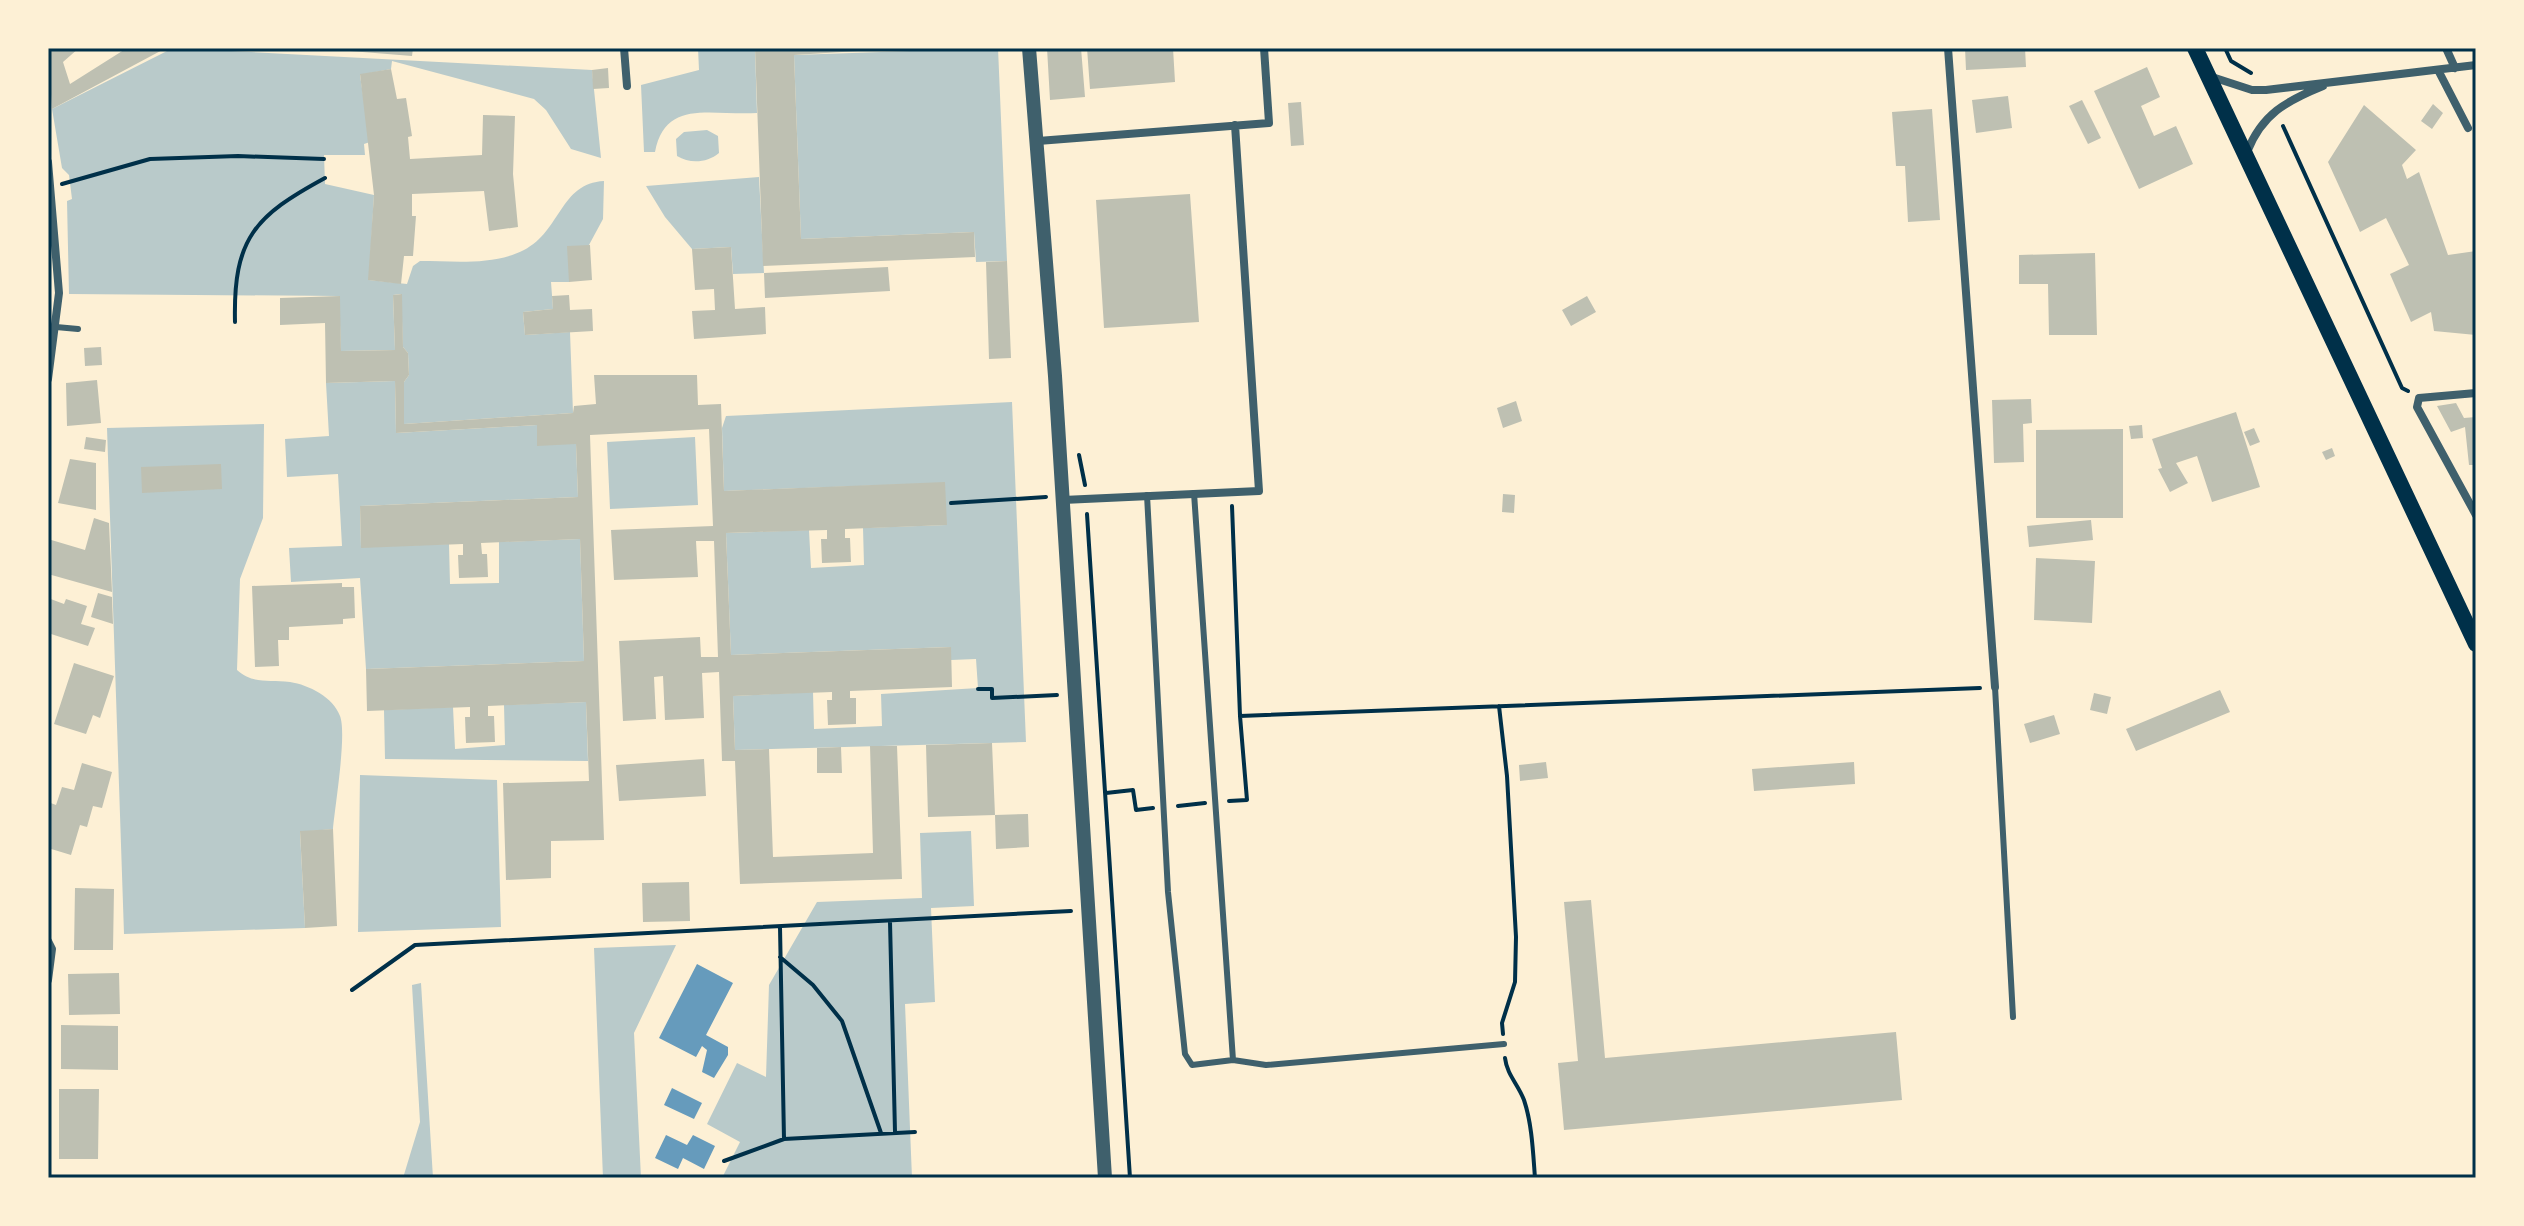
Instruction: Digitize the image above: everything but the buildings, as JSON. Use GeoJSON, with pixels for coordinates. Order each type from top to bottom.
{"type":"FeatureCollection","features":[{"type":"Feature","properties":{"kind":"main road"},"geometry":{"type":"LineString","coordinates":[[2195,48],[2476,644]]}},
{"type":"Feature","properties":{"kind":"street"},"geometry":{"type":"LineString","coordinates":[[624,48],[627,86]]}},
{"type":"Feature","properties":{"kind":"street"},"geometry":{"type":"LineString","coordinates":[[1029,48],[1063,500],[1105,1178]]}},
{"type":"Feature","properties":{"kind":"street"},"geometry":{"type":"LineString","coordinates":[[1038,141],[1269,123],[1264,48]]}},
{"type":"Feature","properties":{"kind":"street"},"geometry":{"type":"LineString","coordinates":[[1948,48],[1995,687]]}},
{"type":"Feature","properties":{"kind":"street"},"geometry":{"type":"LineString","coordinates":[[2446,48],[2455,68]]}},
{"type":"Feature","properties":{"kind":"street"},"geometry":{"type":"LineString","coordinates":[[2208,76],[2252,90],[2266,90],[2476,65]]}},
{"type":"Feature","properties":{"kind":"street"},"geometry":{"type":"LineString","coordinates":[[2438,70],[2468,128]]}},
{"type":"Feature","properties":{"kind":"street"},"geometry":{"type":"LineString","coordinates":[[2245,155],[2255,131],[2275,110],[2328,84]]}},
{"type":"Feature","properties":{"kind":"street"},"geometry":{"type":"LineString","coordinates":[[1063,500],[1259,491],[1235,125]]}},
{"type":"Feature","properties":{"kind":"street"},"geometry":{"type":"LineString","coordinates":[[48,162],[59,293],[48,379]]}},
{"type":"Feature","properties":{"kind":"street"},"geometry":{"type":"LineString","coordinates":[[2476,393],[2419,398],[2417,407],[2476,515]]}},
{"type":"Feature","properties":{"kind":"street"},"geometry":{"type":"LineString","coordinates":[[48,941],[52,949],[48,980]]}},
{"type":"Feature","properties":{"kind":"lane"},"geometry":{"type":"LineString","coordinates":[[56,327],[78,329]]}},
{"type":"Feature","properties":{"kind":"lane"},"geometry":{"type":"LineString","coordinates":[[1194,493],[1233,1060]]}},
{"type":"Feature","properties":{"kind":"lane"},"geometry":{"type":"LineString","coordinates":[[1147,495],[1168,892],[1185,1054],[1192,1065],[1233,1060],[1266,1065],[1504,1044]]}},
{"type":"Feature","properties":{"kind":"lane"},"geometry":{"type":"LineString","coordinates":[[1995,687],[2013,1017]]}},
{"type":"Feature","properties":{"kind":"path"},"geometry":{"type":"LineString","coordinates":[[2225,48],[2231,61],[2260,74],[2266,90]]}},
{"type":"Feature","properties":{"kind":"path"},"geometry":{"type":"LineString","coordinates":[[2275,110],[2402,388],[2419,398]]}},
{"type":"Feature","properties":{"kind":"path"},"geometry":{"type":"LineString","coordinates":[[52,187],[150,159],[238,156],[324,159]]}},
{"type":"Feature","properties":{"kind":"path"},"geometry":{"type":"LineString","coordinates":[[235,322],[234,297],[243,252],[255,225],[270,210],[325,178]]}},
{"type":"Feature","properties":{"kind":"path"},"geometry":{"type":"LineString","coordinates":[[1076,443],[1084,470],[1130,1178]]}},
{"type":"Feature","properties":{"kind":"path"},"geometry":{"type":"LineString","coordinates":[[951,503],[1046,498],[1046,484]]}},
{"type":"Feature","properties":{"kind":"path"},"geometry":{"type":"LineString","coordinates":[[1106,793],[1133,790],[1136,810],[1247,800],[1240,716],[1231,491]]}},
{"type":"Feature","properties":{"kind":"path"},"geometry":{"type":"LineString","coordinates":[[1240,716],[1995,687]]}},
{"type":"Feature","properties":{"kind":"path"},"geometry":{"type":"LineString","coordinates":[[978,689],[992,689],[992,698],[1075,694]]}},
{"type":"Feature","properties":{"kind":"path"},"geometry":{"type":"LineString","coordinates":[[1499,706],[1509,790],[1516,937],[1515,982],[1502,1023],[1506,1070],[1523,1098],[1532,1138],[1535,1178]]}},
{"type":"Feature","properties":{"kind":"path"},"geometry":{"type":"LineString","coordinates":[[352,990],[415,945],[1071,911]]}},
{"type":"Feature","properties":{"kind":"path"},"geometry":{"type":"LineString","coordinates":[[890,922],[895,1132]]}},
{"type":"Feature","properties":{"kind":"path"},"geometry":{"type":"LineString","coordinates":[[780,927],[784,1139]]}},
{"type":"Feature","properties":{"kind":"path"},"geometry":{"type":"LineString","coordinates":[[780,957],[813,985],[842,1021],[881,1133]]}},
{"type":"Feature","properties":{"kind":"path"},"geometry":{"type":"LineString","coordinates":[[724,1161],[784,1139],[915,1132]]}},
{"type":"Feature","properties":{"kind":"shaded area"},"geometry":{"type":"Polygon","coordinates":[[[173,48],[592,70],[601,158],[571,149],[546,110],[534,99],[392,61],[391,69],[360,75],[370,142],[364,144],[365,155],[324,155],[325,184],[374,195],[369,280],[407,284],[413,266],[420,261],[486,261],[524,250],[546,231],[578,190],[604,181],[603,219],[569,282],[551,282],[553,309],[523,312],[525,335],[570,332],[573,413],[404,424],[404,382],[409,375],[408,353],[403,347],[401,294],[393,295],[395,350],[341,351],[339,296],[69,294],[67,201],[72,199],[69,175],[62,168],[52,109],[173,48]]]}},
{"type":"Feature","properties":{"kind":"shaded area"},"geometry":{"type":"Polygon","coordinates":[[[698,48],[755,48],[757,113],[708,112],[680,117],[660,135],[655,152],[644,152],[641,85],[699,70],[698,48]]]}},
{"type":"Feature","properties":{"kind":"shaded area"},"geometry":{"type":"Polygon","coordinates":[[[998,48],[1007,261],[976,262],[974,232],[801,239],[794,55],[998,48]]]}},
{"type":"Feature","properties":{"kind":"shaded area"},"geometry":{"type":"Polygon","coordinates":[[[707,130],[718,136],[719,153],[698,161],[677,156],[676,139],[684,132],[707,130]]]}},
{"type":"Feature","properties":{"kind":"shaded area"},"geometry":{"type":"Polygon","coordinates":[[[759,177],[764,273],[733,274],[731,247],[692,249],[665,217],[646,186],[759,177]]]}},
{"type":"Feature","properties":{"kind":"shaded area"},"geometry":{"type":"Polygon","coordinates":[[[395,381],[396,433],[537,425],[576,444],[578,497],[360,506],[361,547],[449,544],[450,584],[499,583],[499,542],[580,539],[584,661],[366,669],[360,578],[291,582],[289,548],[342,546],[338,474],[287,477],[285,439],[329,436],[326,383],[395,381]]]}},
{"type":"Feature","properties":{"kind":"shaded area"},"geometry":{"type":"Polygon","coordinates":[[[1012,402],[1026,742],[735,750],[733,696],[813,692],[814,729],[882,726],[881,694],[978,688],[976,659],[951,660],[951,647],[731,655],[726,533],[809,530],[811,568],[864,565],[863,528],[946,525],[944,483],[724,491],[722,428],[726,416],[1012,402]]]}},
{"type":"Feature","properties":{"kind":"shaded area"},"geometry":{"type":"Polygon","coordinates":[[[264,424],[263,518],[240,579],[237,670],[256,680],[305,686],[320,693],[337,709],[342,738],[333,829],[300,832],[305,928],[124,934],[107,428],[264,424]]]}},
{"type":"Feature","properties":{"kind":"shaded area"},"geometry":{"type":"Polygon","coordinates":[[[695,437],[698,505],[610,509],[607,442],[695,437]]]}},
{"type":"Feature","properties":{"kind":"shaded area"},"geometry":{"type":"Polygon","coordinates":[[[586,702],[588,761],[385,759],[384,710],[453,707],[455,749],[505,745],[504,705],[586,702]]]}},
{"type":"Feature","properties":{"kind":"shaded area"},"geometry":{"type":"Polygon","coordinates":[[[360,775],[497,780],[501,927],[358,932],[360,775]]]}},
{"type":"Feature","properties":{"kind":"shaded area"},"geometry":{"type":"Polygon","coordinates":[[[971,831],[974,906],[931,908],[935,1002],[905,1004],[912,1178],[722,1178],[740,1142],[707,1124],[737,1063],[766,1077],[769,985],[817,902],[922,898],[920,833],[971,831]]]}},
{"type":"Feature","properties":{"kind":"shaded area"},"geometry":{"type":"Polygon","coordinates":[[[676,945],[634,1033],[641,1178],[603,1178],[594,948],[676,945]]]}},
{"type":"Feature","properties":{"kind":"shaded area"},"geometry":{"type":"Polygon","coordinates":[[[421,983],[433,1178],[403,1178],[420,1122],[412,985],[421,983]]]}},
{"type":"Feature","properties":{"kind":"water"},"geometry":{"type":"Polygon","coordinates":[[[697,964],[733,983],[706,1035],[728,1047],[728,1055],[714,1078],[702,1072],[707,1050],[702,1046],[696,1057],[659,1038],[697,964]]]}},
{"type":"Feature","properties":{"kind":"water"},"geometry":{"type":"Polygon","coordinates":[[[672,1088],[702,1103],[694,1119],[664,1105],[672,1088]]]}},
{"type":"Feature","properties":{"kind":"water"},"geometry":{"type":"Polygon","coordinates":[[[666,1135],[687,1145],[693,1135],[715,1146],[704,1169],[683,1158],[678,1169],[655,1158],[666,1135]]]}}]}
